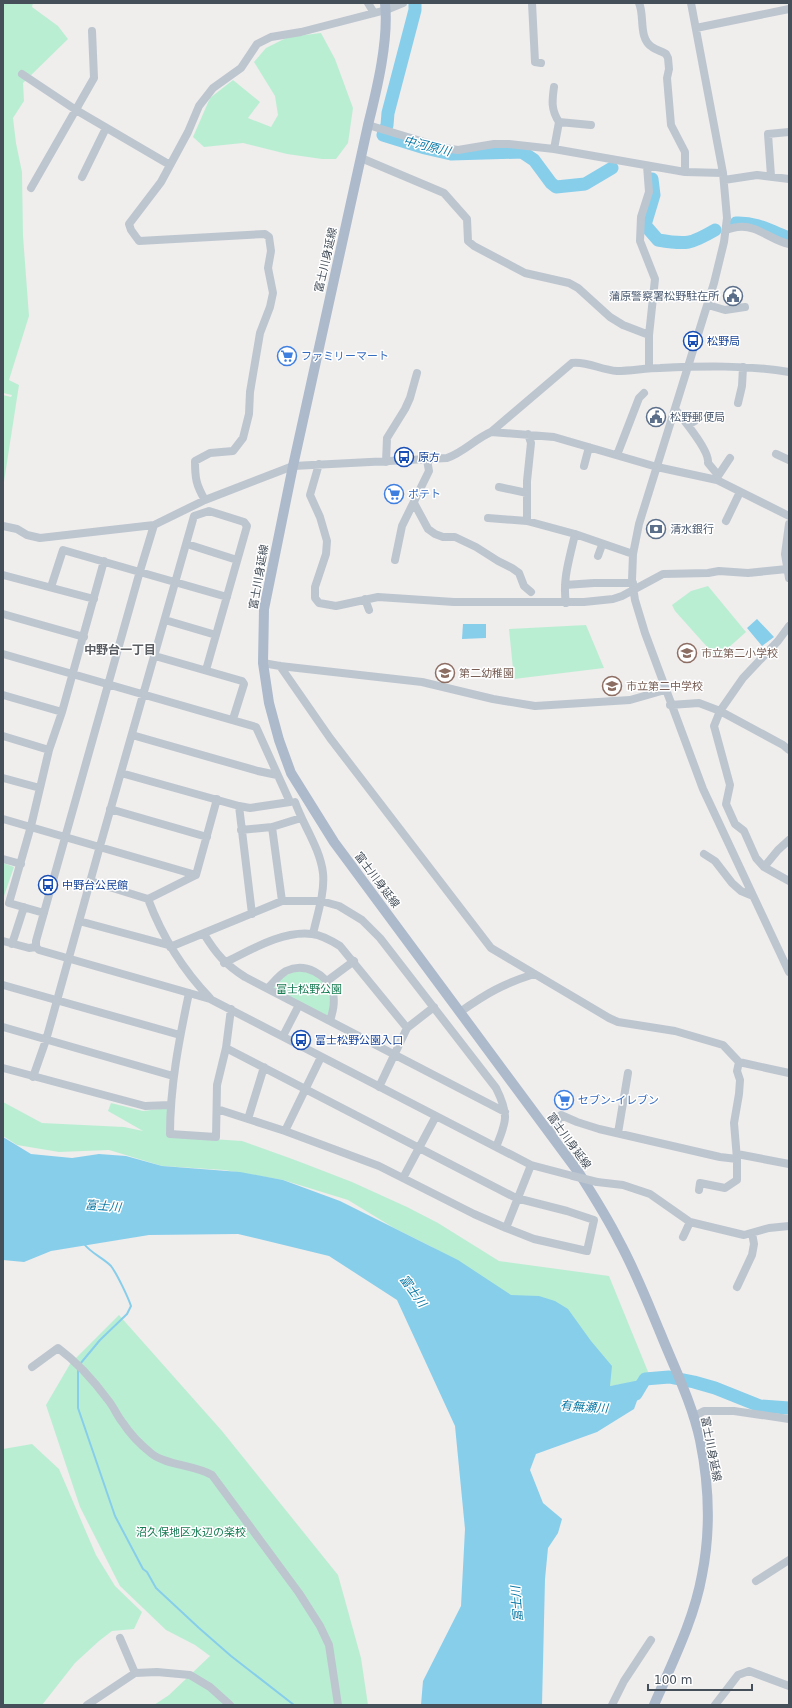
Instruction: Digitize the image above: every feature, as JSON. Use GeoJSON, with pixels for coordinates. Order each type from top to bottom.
{"type":"FeatureCollection","features":[{"type":"Feature","properties":{"kind":"main road","name":"富士川身延線"},"geometry":{"type":"LineString","coordinates":[[386,6],[384,38],[371,126],[293,466],[264,609],[263,663],[268,703],[291,773],[334,842],[578,1173],[620,1241],[642,1288],[673,1362],[693,1416],[699,1439],[709,1508],[707,1542],[697,1598],[683,1638],[654,1705]]}},
{"type":"Feature","properties":{"kind":"street"},"geometry":{"type":"LineString","coordinates":[[368,3],[374,13]]}},
{"type":"Feature","properties":{"kind":"street"},"geometry":{"type":"LineString","coordinates":[[205,500],[198,489],[195,478],[195,461],[210,453],[233,451],[243,438],[249,414],[250,392],[260,333],[270,307],[273,293],[268,268],[271,251],[269,237],[265,234],[139,241],[131,230],[129,224],[161,182],[188,132],[199,106],[213,88],[241,68],[257,44],[271,37],[301,32],[374,13],[386,6],[403,3]]}},
{"type":"Feature","properties":{"kind":"street"},"geometry":{"type":"LineString","coordinates":[[532,3],[536,62],[541,63]]}},
{"type":"Feature","properties":{"kind":"street"},"geometry":{"type":"LineString","coordinates":[[639,3],[641,8],[642,29],[647,43],[652,48],[666,54],[668,58],[669,69],[667,78],[671,125],[685,152],[685,172]]}},
{"type":"Feature","properties":{"kind":"street"},"geometry":{"type":"LineString","coordinates":[[691,3],[724,177],[727,218],[726,230],[708,305],[639,524],[633,554],[633,586],[639,616],[670,705],[702,789],[789,972]]}},
{"type":"Feature","properties":{"kind":"street"},"geometry":{"type":"LineString","coordinates":[[696,28],[789,9]]}},
{"type":"Feature","properties":{"kind":"street"},"geometry":{"type":"LineString","coordinates":[[31,188],[94,78],[92,31]]}},
{"type":"Feature","properties":{"kind":"street"},"geometry":{"type":"LineString","coordinates":[[22,74],[76,110],[170,165]]}},
{"type":"Feature","properties":{"kind":"street"},"geometry":{"type":"LineString","coordinates":[[554,87],[552,108],[554,115],[559,122],[554,149]]}},
{"type":"Feature","properties":{"kind":"street"},"geometry":{"type":"LineString","coordinates":[[559,122],[591,125]]}},
{"type":"Feature","properties":{"kind":"street"},"geometry":{"type":"LineString","coordinates":[[371,126],[444,148],[458,150],[494,144],[554,149],[647,166],[724,177],[757,175],[789,179]]}},
{"type":"Feature","properties":{"kind":"street"},"geometry":{"type":"LineString","coordinates":[[82,177],[106,128]]}},
{"type":"Feature","properties":{"kind":"street"},"geometry":{"type":"LineString","coordinates":[[771,176],[768,134],[789,132]]}},
{"type":"Feature","properties":{"kind":"street"},"geometry":{"type":"LineString","coordinates":[[364,159],[444,193],[467,219],[468,241],[474,246],[525,272],[569,283],[578,288],[610,317],[623,325],[649,335]]}},
{"type":"Feature","properties":{"kind":"street"},"geometry":{"type":"LineString","coordinates":[[647,166],[649,192],[641,217],[640,241],[655,279],[649,335],[649,368]]}},
{"type":"Feature","properties":{"kind":"street"},"geometry":{"type":"LineString","coordinates":[[726,230],[739,226],[756,230],[779,242],[789,244]]}},
{"type":"Feature","properties":{"kind":"street"},"geometry":{"type":"LineString","coordinates":[[708,305],[725,310],[744,307]]}},
{"type":"Feature","properties":{"kind":"street"},"geometry":{"type":"LineString","coordinates":[[3,526],[17,529],[27,535],[40,538],[154,525],[205,500],[293,466],[447,458],[458,454],[484,435],[491,432],[572,363],[579,362],[616,371],[649,368],[744,367],[766,368],[789,372]]}},
{"type":"Feature","properties":{"kind":"street"},"geometry":{"type":"LineString","coordinates":[[738,403],[744,367]]}},
{"type":"Feature","properties":{"kind":"street"},"geometry":{"type":"LineString","coordinates":[[386,462],[388,438],[410,398],[417,373]]}},
{"type":"Feature","properties":{"kind":"street"},"geometry":{"type":"LineString","coordinates":[[616,455],[639,398],[644,393]]}},
{"type":"Feature","properties":{"kind":"street"},"geometry":{"type":"LineString","coordinates":[[676,409],[709,458],[708,463],[717,478]]}},
{"type":"Feature","properties":{"kind":"street"},"geometry":{"type":"LineString","coordinates":[[688,425],[698,419]]}},
{"type":"Feature","properties":{"kind":"street"},"geometry":{"type":"LineString","coordinates":[[491,432],[554,437],[657,466],[717,478],[740,492],[789,516]]}},
{"type":"Feature","properties":{"kind":"street"},"geometry":{"type":"LineString","coordinates":[[527,521],[527,493],[531,444],[528,434]]}},
{"type":"Feature","properties":{"kind":"street"},"geometry":{"type":"LineString","coordinates":[[584,466],[589,447]]}},
{"type":"Feature","properties":{"kind":"street"},"geometry":{"type":"LineString","coordinates":[[776,454],[789,460]]}},
{"type":"Feature","properties":{"kind":"street"},"geometry":{"type":"LineString","coordinates":[[717,478],[730,458]]}},
{"type":"Feature","properties":{"kind":"street"},"geometry":{"type":"LineString","coordinates":[[395,560],[402,526],[429,471],[426,460]]}},
{"type":"Feature","properties":{"kind":"street"},"geometry":{"type":"LineString","coordinates":[[318,464],[310,495],[320,516],[327,541],[326,554],[315,587],[315,598],[319,603],[336,606],[378,597],[454,602],[566,603],[613,599],[633,586],[663,574],[719,571],[748,574],[787,569]]}},
{"type":"Feature","properties":{"kind":"street"},"geometry":{"type":"LineString","coordinates":[[498,487],[527,493]]}},
{"type":"Feature","properties":{"kind":"street"},"geometry":{"type":"LineString","coordinates":[[726,521],[740,492]]}},
{"type":"Feature","properties":{"kind":"street"},"geometry":{"type":"LineString","coordinates":[[414,503],[428,529],[443,537],[455,537],[476,547],[512,568],[519,573],[524,586],[530,592]]}},
{"type":"Feature","properties":{"kind":"street"},"geometry":{"type":"LineString","coordinates":[[33,1077],[46,1040],[194,516],[209,511],[244,522],[247,526],[206,670]]}},
{"type":"Feature","properties":{"kind":"street"},"geometry":{"type":"LineString","coordinates":[[488,518],[527,521],[575,534],[602,545],[633,554]]}},
{"type":"Feature","properties":{"kind":"street"},"geometry":{"type":"LineString","coordinates":[[789,524],[785,554],[789,578]]}},
{"type":"Feature","properties":{"kind":"street"},"geometry":{"type":"LineString","coordinates":[[36,947],[36,941],[154,525]]}},
{"type":"Feature","properties":{"kind":"street"},"geometry":{"type":"LineString","coordinates":[[566,603],[566,573],[575,534]]}},
{"type":"Feature","properties":{"kind":"street"},"geometry":{"type":"LineString","coordinates":[[187,544],[237,560]]}},
{"type":"Feature","properties":{"kind":"street"},"geometry":{"type":"LineString","coordinates":[[598,556],[602,545]]}},
{"type":"Feature","properties":{"kind":"street"},"geometry":{"type":"LineString","coordinates":[[51,587],[63,550],[140,571],[227,598]]}},
{"type":"Feature","properties":{"kind":"street"},"geometry":{"type":"LineString","coordinates":[[44,913],[9,903],[31,826],[49,750],[84,637],[104,561]]}},
{"type":"Feature","properties":{"kind":"street"},"geometry":{"type":"LineString","coordinates":[[3,575],[94,600]]}},
{"type":"Feature","properties":{"kind":"street"},"geometry":{"type":"LineString","coordinates":[[565,585],[594,583],[633,586]]}},
{"type":"Feature","properties":{"kind":"street"},"geometry":{"type":"LineString","coordinates":[[366,600],[369,610]]}},
{"type":"Feature","properties":{"kind":"street"},"geometry":{"type":"LineString","coordinates":[[3,614],[84,637]]}},
{"type":"Feature","properties":{"kind":"street"},"geometry":{"type":"LineString","coordinates":[[165,620],[216,635]]}},
{"type":"Feature","properties":{"kind":"street"},"geometry":{"type":"LineString","coordinates":[[788,628],[778,641],[743,678],[720,711],[714,726],[730,785],[726,804],[735,824],[744,831],[756,858],[764,867],[789,881]]}},
{"type":"Feature","properties":{"kind":"street"},"geometry":{"type":"LineString","coordinates":[[3,654],[108,685],[233,719],[256,727],[290,802],[250,808],[121,773]]}},
{"type":"Feature","properties":{"kind":"street"},"geometry":{"type":"LineString","coordinates":[[155,656],[242,681],[244,684],[233,719]]}},
{"type":"Feature","properties":{"kind":"street"},"geometry":{"type":"LineString","coordinates":[[263,663],[422,682],[493,699],[536,706],[630,700],[665,690]]}},
{"type":"Feature","properties":{"kind":"street"},"geometry":{"type":"LineString","coordinates":[[280,666],[330,738],[491,948],[618,1022],[675,1031],[723,1046],[739,1062],[789,1073]]}},
{"type":"Feature","properties":{"kind":"street"},"geometry":{"type":"LineString","coordinates":[[3,695],[62,712]]}},
{"type":"Feature","properties":{"kind":"street"},"geometry":{"type":"LineString","coordinates":[[670,705],[699,703],[720,711],[784,745],[789,750]]}},
{"type":"Feature","properties":{"kind":"street"},"geometry":{"type":"LineString","coordinates":[[132,735],[258,771],[277,774]]}},
{"type":"Feature","properties":{"kind":"street"},"geometry":{"type":"LineString","coordinates":[[3,736],[49,750]]}},
{"type":"Feature","properties":{"kind":"street"},"geometry":{"type":"LineString","coordinates":[[3,778],[40,788]]}},
{"type":"Feature","properties":{"kind":"street"},"geometry":{"type":"LineString","coordinates":[[90,882],[148,899],[196,875],[218,799]]}},
{"type":"Feature","properties":{"kind":"street"},"geometry":{"type":"LineString","coordinates":[[295,802],[301,818],[317,850],[323,873],[321,901],[313,934]]}},
{"type":"Feature","properties":{"kind":"street"},"geometry":{"type":"LineString","coordinates":[[239,806],[252,914]]}},
{"type":"Feature","properties":{"kind":"street"},"geometry":{"type":"LineString","coordinates":[[110,809],[207,837]]}},
{"type":"Feature","properties":{"kind":"street"},"geometry":{"type":"LineString","coordinates":[[241,830],[272,827],[301,818]]}},
{"type":"Feature","properties":{"kind":"street"},"geometry":{"type":"LineString","coordinates":[[3,819],[66,836],[196,875]]}},
{"type":"Feature","properties":{"kind":"street"},"geometry":{"type":"LineString","coordinates":[[272,827],[282,901]]}},
{"type":"Feature","properties":{"kind":"street"},"geometry":{"type":"LineString","coordinates":[[764,867],[788,842]]}},
{"type":"Feature","properties":{"kind":"street"},"geometry":{"type":"LineString","coordinates":[[704,854],[715,861],[732,883],[739,895],[753,896]]}},
{"type":"Feature","properties":{"kind":"street"},"geometry":{"type":"LineString","coordinates":[[3,859],[21,864]]}},
{"type":"Feature","properties":{"kind":"street"},"geometry":{"type":"LineString","coordinates":[[148,899],[169,946],[194,982],[210,999]]}},
{"type":"Feature","properties":{"kind":"street"},"geometry":{"type":"LineString","coordinates":[[79,920],[169,946],[204,934],[282,901],[321,901],[338,906],[362,920],[380,938],[496,1088],[504,1103],[506,1112],[505,1127],[496,1147]]}},
{"type":"Feature","properties":{"kind":"street"},"geometry":{"type":"LineString","coordinates":[[12,944],[24,907]]}},
{"type":"Feature","properties":{"kind":"street"},"geometry":{"type":"LineString","coordinates":[[204,934],[212,948],[224,963],[246,977],[506,1112]]}},
{"type":"Feature","properties":{"kind":"street"},"geometry":{"type":"LineString","coordinates":[[224,963],[279,937],[313,934],[340,946],[354,961],[407,1028]]}},
{"type":"Feature","properties":{"kind":"street"},"geometry":{"type":"LineString","coordinates":[[3,942],[29,948],[36,947],[39,950],[68,959],[210,999],[531,1165],[597,1182],[623,1185],[650,1194],[690,1222],[744,1235],[769,1228],[789,1226]]}},
{"type":"Feature","properties":{"kind":"street"},"geometry":{"type":"LineString","coordinates":[[327,981],[354,961]]}},
{"type":"Feature","properties":{"kind":"street"},"geometry":{"type":"LineString","coordinates":[[268,988],[280,975],[286,971],[301,968],[314,971],[327,981],[333,994],[334,1006],[330,1021]]}},
{"type":"Feature","properties":{"kind":"street"},"geometry":{"type":"LineString","coordinates":[[460,1012],[491,990],[508,982],[534,974]]}},
{"type":"Feature","properties":{"kind":"street"},"geometry":{"type":"LineString","coordinates":[[3,985],[180,1034]]}},
{"type":"Feature","properties":{"kind":"street"},"geometry":{"type":"LineString","coordinates":[[189,993],[173,1076],[170,1105],[170,1134],[216,1137],[217,1084],[226,1048],[231,1009]]}},
{"type":"Feature","properties":{"kind":"street"},"geometry":{"type":"LineString","coordinates":[[283,1036],[299,1005]]}},
{"type":"Feature","properties":{"kind":"street"},"geometry":{"type":"LineString","coordinates":[[379,1086],[407,1028],[434,1007]]}},
{"type":"Feature","properties":{"kind":"street"},"geometry":{"type":"LineString","coordinates":[[3,1027],[173,1076]]}},
{"type":"Feature","properties":{"kind":"street"},"geometry":{"type":"LineString","coordinates":[[217,1109],[285,1131],[380,1166],[474,1214],[534,1239],[587,1251],[594,1220],[567,1211],[516,1198],[226,1048]]}},
{"type":"Feature","properties":{"kind":"street"},"geometry":{"type":"LineString","coordinates":[[285,1131],[321,1056]]}},
{"type":"Feature","properties":{"kind":"street"},"geometry":{"type":"LineString","coordinates":[[699,1190],[700,1183],[725,1188],[737,1180],[737,1156],[734,1123],[739,1094],[740,1080],[737,1071],[739,1062]]}},
{"type":"Feature","properties":{"kind":"street"},"geometry":{"type":"LineString","coordinates":[[248,1119],[264,1067]]}},
{"type":"Feature","properties":{"kind":"street"},"geometry":{"type":"LineString","coordinates":[[3,1068],[145,1106],[170,1105]]}},
{"type":"Feature","properties":{"kind":"street"},"geometry":{"type":"LineString","coordinates":[[618,1133],[628,1073]]}},
{"type":"Feature","properties":{"kind":"street"},"geometry":{"type":"LineString","coordinates":[[550,1135],[562,1115],[584,1124],[720,1157],[737,1156],[789,1164]]}},
{"type":"Feature","properties":{"kind":"street"},"geometry":{"type":"LineString","coordinates":[[403,1178],[436,1116]]}},
{"type":"Feature","properties":{"kind":"street"},"geometry":{"type":"LineString","coordinates":[[506,1228],[516,1198],[531,1165]]}},
{"type":"Feature","properties":{"kind":"street"},"geometry":{"type":"LineString","coordinates":[[683,1237],[690,1222]]}},
{"type":"Feature","properties":{"kind":"street"},"geometry":{"type":"LineString","coordinates":[[737,1287],[749,1265],[752,1255],[754,1244],[752,1233]]}},
{"type":"Feature","properties":{"kind":"street"},"geometry":{"type":"LineString","coordinates":[[32,1367],[58,1348],[71,1357],[109,1401],[123,1424],[152,1454],[159,1459],[204,1470],[212,1475],[299,1593],[320,1626],[329,1645],[338,1705]]}},
{"type":"Feature","properties":{"kind":"street"},"geometry":{"type":"LineString","coordinates":[[693,1416],[704,1411],[734,1411],[789,1418]]}},
{"type":"Feature","properties":{"kind":"street"},"geometry":{"type":"LineString","coordinates":[[756,1581],[789,1560]]}},
{"type":"Feature","properties":{"kind":"street"},"geometry":{"type":"LineString","coordinates":[[120,1638],[135,1673]]}},
{"type":"Feature","properties":{"kind":"street"},"geometry":{"type":"LineString","coordinates":[[612,1705],[624,1681],[651,1640]]}},
{"type":"Feature","properties":{"kind":"street"},"geometry":{"type":"LineString","coordinates":[[715,1705],[738,1675],[749,1671],[789,1686]]}},
{"type":"Feature","properties":{"kind":"street"},"geometry":{"type":"LineString","coordinates":[[87,1705],[135,1673],[157,1672],[190,1674],[210,1687],[230,1705]]}},
{"type":"Feature","properties":{"kind":"green space"},"geometry":{"type":"Polygon","coordinates":[[[3,3],[33,3],[32,7],[58,26],[68,39],[23,83],[24,101],[13,118],[22,172],[23,236],[29,316],[9,380],[19,385],[3,488],[3,395],[11,397],[12,395],[3,393],[3,3]]]}},
{"type":"Feature","properties":{"kind":"green space"},"geometry":{"type":"Polygon","coordinates":[[[321,33],[335,59],[353,108],[348,143],[336,159],[322,159],[287,154],[243,143],[204,147],[193,137],[210,98],[233,80],[260,102],[248,118],[271,127],[278,115],[275,96],[254,62],[266,48],[288,37],[321,33]]]}},
{"type":"Feature","properties":{"kind":"green space"},"geometry":{"type":"Polygon","coordinates":[[[708,586],[746,632],[717,658],[675,611],[672,605],[691,591],[708,586]]]}},
{"type":"Feature","properties":{"kind":"green space"},"geometry":{"type":"Polygon","coordinates":[[[586,625],[604,668],[514,679],[509,629],[586,625]]]}},
{"type":"Feature","properties":{"kind":"green space"},"geometry":{"type":"Polygon","coordinates":[[[3,863],[14,867],[4,896],[3,896],[3,863]]]}},
{"type":"Feature","properties":{"kind":"green space","name":"富士松野公園"},"geometry":{"type":"Polygon","coordinates":[[[303,969],[318,977],[327,987],[330,1000],[328,1017],[273,988],[286,976],[303,969]]]}},
{"type":"Feature","properties":{"kind":"green space"},"geometry":{"type":"Polygon","coordinates":[[[3,1102],[42,1123],[124,1127],[143,1131],[108,1111],[111,1103],[143,1111],[168,1108],[167,1136],[242,1141],[295,1160],[352,1182],[407,1207],[438,1223],[499,1261],[609,1276],[651,1379],[610,1386],[539,1296],[511,1296],[432,1247],[394,1228],[348,1200],[283,1180],[224,1170],[162,1166],[109,1150],[59,1152],[17,1145],[3,1136],[3,1102]]]}},
{"type":"Feature","properties":{"kind":"green space","name":"沼久保地区水辺の楽校"},"geometry":{"type":"Polygon","coordinates":[[[119,1315],[222,1431],[338,1575],[361,1658],[368,1705],[154,1705],[169,1695],[210,1656],[195,1645],[166,1630],[120,1586],[80,1507],[46,1405],[70,1364],[119,1315]]]}},
{"type":"Feature","properties":{"kind":"green space"},"geometry":{"type":"Polygon","coordinates":[[[32,1444],[59,1469],[96,1555],[115,1586],[142,1612],[134,1629],[112,1631],[75,1663],[42,1705],[3,1705],[3,1449],[32,1444]]]}},
{"type":"Feature","properties":{"kind":"water"},"geometry":{"type":"Polygon","coordinates":[[[757,619],[774,637],[762,646],[747,628],[757,619]]]}},
{"type":"Feature","properties":{"kind":"water"},"geometry":{"type":"Polygon","coordinates":[[[463,624],[486,624],[486,638],[462,639],[463,624]]]}},
{"type":"Feature","properties":{"kind":"water","name":"富士川"},"geometry":{"type":"Polygon","coordinates":[[[3,1137],[31,1154],[72,1158],[99,1154],[126,1156],[162,1166],[240,1172],[283,1180],[340,1201],[458,1260],[511,1295],[539,1296],[555,1301],[568,1309],[591,1341],[612,1366],[610,1386],[645,1379],[634,1409],[597,1432],[536,1454],[530,1470],[543,1503],[562,1519],[558,1533],[548,1548],[545,1579],[542,1705],[421,1705],[423,1681],[461,1606],[465,1529],[455,1426],[397,1300],[329,1256],[238,1234],[149,1235],[51,1251],[24,1262],[3,1260],[3,1137]]]}},
{"type":"Feature","properties":{"kind":"waterway","name":"中河原川"},"geometry":{"type":"LineString","coordinates":[[415,3],[415,10],[388,113],[387,125],[383,135],[425,148],[451,154],[522,152],[534,160],[551,183],[556,187],[585,184],[612,168]]}},
{"type":"Feature","properties":{"kind":"waterway","name":"中河原川"},"geometry":{"type":"LineString","coordinates":[[652,179],[654,195],[645,225],[658,240],[676,243],[694,241],[715,230]]}},
{"type":"Feature","properties":{"kind":"waterway","name":"中河原川"},"geometry":{"type":"LineString","coordinates":[[736,223],[756,225],[789,238]]}},
{"type":"Feature","properties":{"kind":"waterway"},"geometry":{"type":"LineString","coordinates":[[80,1364],[100,1340],[127,1314],[131,1306],[111,1266],[84,1244]]}},
{"type":"Feature","properties":{"kind":"waterway"},"geometry":{"type":"LineString","coordinates":[[78,1370],[78,1408],[115,1516],[143,1569],[147,1572],[156,1588],[199,1628],[231,1656],[294,1705]]}},
{"type":"Feature","properties":{"kind":"waterway","name":"有無瀬川"},"geometry":{"type":"LineString","coordinates":[[636,1394],[645,1379],[669,1377],[715,1388],[760,1406],[789,1408]]}},
{"type":"Feature","properties":{"kind":"place","name":"蒲原警察署松野駐在所"},"geometry":{"type":"Point","coordinates":[733,296]}},
{"type":"Feature","properties":{"kind":"place","name":"松野局"},"geometry":{"type":"Point","coordinates":[693,341]}},
{"type":"Feature","properties":{"kind":"place","name":"ファミリーマート"},"geometry":{"type":"Point","coordinates":[287,356]}},
{"type":"Feature","properties":{"kind":"place","name":"松野郵便局"},"geometry":{"type":"Point","coordinates":[656,417]}},
{"type":"Feature","properties":{"kind":"place","name":"原方"},"geometry":{"type":"Point","coordinates":[404,457]}},
{"type":"Feature","properties":{"kind":"place","name":"ポテト"},"geometry":{"type":"Point","coordinates":[394,494]}},
{"type":"Feature","properties":{"kind":"place","name":"清水銀行"},"geometry":{"type":"Point","coordinates":[656,529]}},
{"type":"Feature","properties":{"kind":"place","name":"市立第二小学校"},"geometry":{"type":"Point","coordinates":[687,653]}},
{"type":"Feature","properties":{"kind":"place","name":"第二幼稚園"},"geometry":{"type":"Point","coordinates":[445,673]}},
{"type":"Feature","properties":{"kind":"place","name":"市立第二中学校"},"geometry":{"type":"Point","coordinates":[612,686]}},
{"type":"Feature","properties":{"kind":"place","name":"中野台公民館"},"geometry":{"type":"Point","coordinates":[48,885]}},
{"type":"Feature","properties":{"kind":"place","name":"富士松野公園入口"},"geometry":{"type":"Point","coordinates":[301,1040]}},
{"type":"Feature","properties":{"kind":"place","name":"セブン-イレブン"},"geometry":{"type":"Point","coordinates":[564,1100]}},
{"type":"Feature","properties":{"kind":"district","name":"中野台一丁目"},"geometry":{"type":"Point","coordinates":[120,650]}}]}
